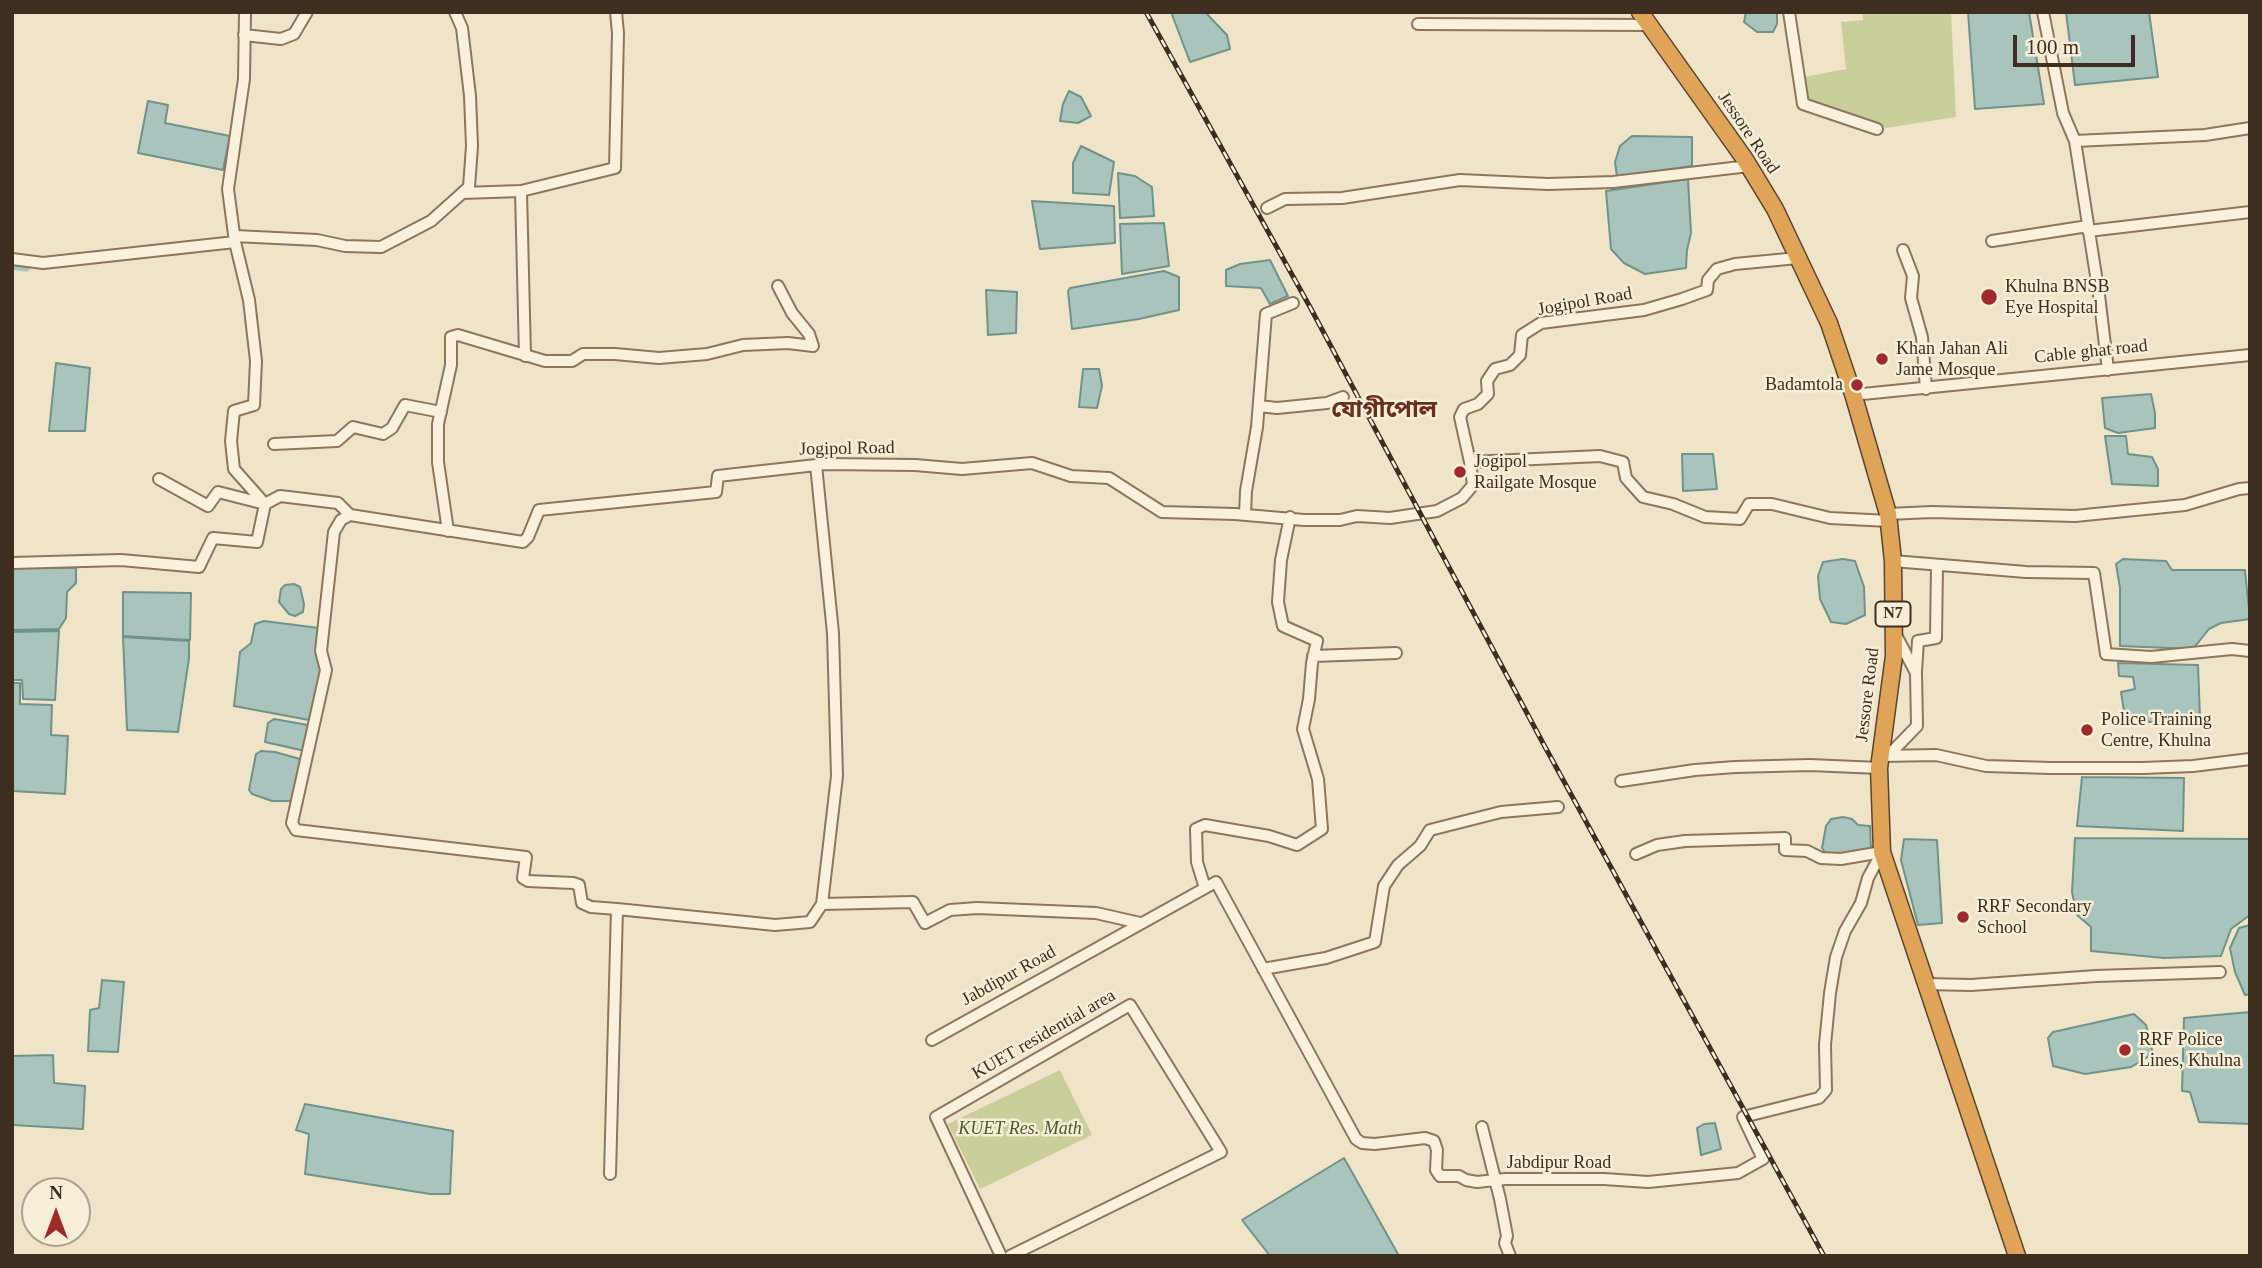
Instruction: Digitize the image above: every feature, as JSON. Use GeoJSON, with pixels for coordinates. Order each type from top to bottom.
{"type":"FeatureCollection","features":[{"type":"Feature","properties":{"kind":"highway","name":"Jessore Road"},"geometry":{"type":"LineString","coordinates":[[1645,19],[1749,166],[1775,209],[1829,323],[1853,396],[1888,518],[1893,562],[1894,656],[1883,760],[1882,852],[2017,1256]]}},
{"type":"Feature","properties":{"kind":"street"},"geometry":{"type":"LineString","coordinates":[[245,12],[244,79],[228,189],[235,239],[249,300],[256,361],[254,405],[234,411],[231,441],[234,469],[265,504]]}},
{"type":"Feature","properties":{"kind":"street"},"geometry":{"type":"LineString","coordinates":[[244,35],[281,39],[294,34],[307,12]]}},
{"type":"Feature","properties":{"kind":"street"},"geometry":{"type":"LineString","coordinates":[[12,258],[43,262],[235,239],[317,240],[345,246],[381,247],[431,221],[469,187],[472,146],[470,96],[462,28],[455,12]]}},
{"type":"Feature","properties":{"kind":"street"},"geometry":{"type":"LineString","coordinates":[[462,193],[522,191],[615,168],[618,33],[616,12]]}},
{"type":"Feature","properties":{"kind":"street"},"geometry":{"type":"LineString","coordinates":[[1789,12],[1803,104],[1877,129]]}},
{"type":"Feature","properties":{"kind":"street"},"geometry":{"type":"LineString","coordinates":[[2043,12],[2063,113],[2075,141],[2108,369]]}},
{"type":"Feature","properties":{"kind":"street"},"geometry":{"type":"LineString","coordinates":[[1418,24],[1645,19]]}},
{"type":"Feature","properties":{"kind":"street"},"geometry":{"type":"LineString","coordinates":[[2075,141],[2205,135],[2250,128]]}},
{"type":"Feature","properties":{"kind":"street"},"geometry":{"type":"LineString","coordinates":[[1267,208],[1285,199],[1342,198],[1460,180],[1548,184],[1613,182],[1749,166]]}},
{"type":"Feature","properties":{"kind":"street"},"geometry":{"type":"LineString","coordinates":[[522,191],[526,356]]}},
{"type":"Feature","properties":{"kind":"street"},"geometry":{"type":"LineString","coordinates":[[1992,242],[2088,228],[2250,212]]}},
{"type":"Feature","properties":{"kind":"street"},"geometry":{"type":"LineString","coordinates":[[1903,250],[1913,276],[1911,298],[1922,337],[1926,388]]}},
{"type":"Feature","properties":{"kind":"street","name":"Jogipol Road"},"geometry":{"type":"LineString","coordinates":[[265,504],[280,496],[338,503],[350,515],[523,542],[528,537],[539,510],[716,492],[718,476],[816,465],[915,465],[962,469],[1032,463],[1072,477],[1109,478],[1162,512],[1340,520],[1357,516],[1390,518],[1420,515],[1437,511],[1462,498],[1473,485],[1460,417],[1464,409],[1478,404],[1488,394],[1487,381],[1495,369],[1510,365],[1520,355],[1522,335],[1541,323],[1644,310],[1682,299],[1707,290],[1708,280],[1717,269],[1735,264],[1798,258]]}},
{"type":"Feature","properties":{"kind":"street"},"geometry":{"type":"LineString","coordinates":[[448,531],[438,462],[438,424],[451,365],[451,337],[458,335],[545,361],[572,361],[583,354],[659,358],[707,354],[743,345],[788,343],[813,346],[809,334],[792,313],[778,286]]}},
{"type":"Feature","properties":{"kind":"street"},"geometry":{"type":"LineString","coordinates":[[1245,514],[1246,491],[1258,427],[1265,314],[1293,303]]}},
{"type":"Feature","properties":{"kind":"street","name":"Cable ghat road"},"geometry":{"type":"LineString","coordinates":[[1853,396],[2250,356]]}},
{"type":"Feature","properties":{"kind":"street"},"geometry":{"type":"LineString","coordinates":[[1259,406],[1277,408],[1326,403],[1343,397]]}},
{"type":"Feature","properties":{"kind":"street"},"geometry":{"type":"LineString","coordinates":[[274,444],[337,441],[353,427],[383,434],[392,428],[405,405],[441,412]]}},
{"type":"Feature","properties":{"kind":"street"},"geometry":{"type":"LineString","coordinates":[[1470,462],[1600,456],[1623,462],[1626,478],[1643,497],[1673,504],[1705,517],[1740,519],[1749,504],[1772,504],[1830,518],[1888,518],[1932,512],[2075,516],[2185,505],[2250,488]]}},
{"type":"Feature","properties":{"kind":"street"},"geometry":{"type":"LineString","coordinates":[[350,515],[341,520],[334,532],[321,651],[326,670],[292,823],[296,830],[526,857],[523,878],[528,881],[579,885],[582,904],[591,907],[775,925],[810,922],[822,904],[837,776],[833,633],[816,465]]}},
{"type":"Feature","properties":{"kind":"street"},"geometry":{"type":"LineString","coordinates":[[159,479],[208,506],[218,492],[265,504]]}},
{"type":"Feature","properties":{"kind":"street"},"geometry":{"type":"LineString","coordinates":[[12,563],[121,560],[200,567],[213,538],[257,542],[265,504]]}},
{"type":"Feature","properties":{"kind":"street"},"geometry":{"type":"LineString","coordinates":[[1205,888],[1197,862],[1196,829],[1205,825],[1269,836],[1297,845],[1322,829],[1318,779],[1303,730],[1317,640],[1283,626],[1278,602],[1280,560],[1290,517]]}},
{"type":"Feature","properties":{"kind":"street"},"geometry":{"type":"LineString","coordinates":[[1893,562],[2026,572],[2094,573],[2106,654],[2151,657],[2232,649],[2250,651]]}},
{"type":"Feature","properties":{"kind":"street"},"geometry":{"type":"LineString","coordinates":[[1883,760],[1917,726],[1917,641],[1936,638],[1937,566]]}},
{"type":"Feature","properties":{"kind":"street"},"geometry":{"type":"LineString","coordinates":[[1894,630],[1916,673]]}},
{"type":"Feature","properties":{"kind":"street"},"geometry":{"type":"LineString","coordinates":[[1313,656],[1396,653]]}},
{"type":"Feature","properties":{"kind":"street"},"geometry":{"type":"LineString","coordinates":[[1621,781],[1695,769],[1810,765],[1936,755],[1986,766],[2051,768],[2193,766],[2250,759]]}},
{"type":"Feature","properties":{"kind":"street"},"geometry":{"type":"LineString","coordinates":[[1263,969],[1326,958],[1375,942],[1384,886],[1398,865],[1420,846],[1430,831],[1500,813],[1558,807]]}},
{"type":"Feature","properties":{"kind":"street"},"geometry":{"type":"LineString","coordinates":[[1636,854],[1657,845],[1685,841],[1785,838],[1785,850],[1807,851],[1821,858],[1841,859],[1882,852]]}},
{"type":"Feature","properties":{"kind":"street","name":"Jabdipur Road"},"geometry":{"type":"LineString","coordinates":[[932,1040],[1216,882],[1356,1139],[1362,1143],[1424,1138],[1434,1141],[1437,1150],[1436,1170],[1440,1176],[1458,1176],[1477,1182],[1604,1179],[1648,1182],[1738,1173],[1763,1159],[1743,1117],[1819,1098],[1826,1090],[1825,1045],[1836,957],[1845,932],[1861,903],[1868,878],[1882,852]]}},
{"type":"Feature","properties":{"kind":"street"},"geometry":{"type":"LineString","coordinates":[[822,904],[913,902],[925,923],[950,910],[977,908],[1096,913],[1140,923]]}},
{"type":"Feature","properties":{"kind":"street"},"geometry":{"type":"LineString","coordinates":[[610,1174],[617,909]]}},
{"type":"Feature","properties":{"kind":"street"},"geometry":{"type":"LineString","coordinates":[[1925,984],[1971,985],[2096,976],[2220,972]]}},
{"type":"Feature","properties":{"kind":"street","name":"KUET residential area"},"geometry":{"type":"LineString","coordinates":[[1001,1256],[936,1117],[1130,1005],[1221,1152],[1010,1256]]}},
{"type":"Feature","properties":{"kind":"street"},"geometry":{"type":"LineString","coordinates":[[1482,1127],[1496,1180],[1507,1236],[1505,1243],[1510,1256]]}},
{"type":"Feature","properties":{"kind":"green space"},"geometry":{"type":"Polygon","coordinates":[[[1862,12],[1951,12],[1956,117],[1886,128],[1807,101],[1804,77],[1846,69],[1841,22],[1863,20],[1862,12]]]}},
{"type":"Feature","properties":{"kind":"green space","name":"KUET Res. Math"},"geometry":{"type":"Polygon","coordinates":[[[1060,1070],[1092,1135],[980,1189],[948,1124],[1060,1070]]]}},
{"type":"Feature","properties":{"kind":"water"},"geometry":{"type":"Polygon","coordinates":[[[1171,12],[1205,12],[1227,35],[1230,49],[1190,62],[1171,12]]]}},
{"type":"Feature","properties":{"kind":"water"},"geometry":{"type":"Polygon","coordinates":[[[1746,12],[1777,12],[1777,24],[1773,32],[1757,32],[1744,22],[1746,12]]]}},
{"type":"Feature","properties":{"kind":"water"},"geometry":{"type":"Polygon","coordinates":[[[1968,12],[2029,12],[2044,104],[1975,109],[1968,12]]]}},
{"type":"Feature","properties":{"kind":"water"},"geometry":{"type":"Polygon","coordinates":[[[2066,12],[2149,12],[2158,77],[2075,85],[2066,12]]]}},
{"type":"Feature","properties":{"kind":"water"},"geometry":{"type":"Polygon","coordinates":[[[1069,91],[1081,97],[1091,116],[1078,123],[1060,121],[1069,91]]]}},
{"type":"Feature","properties":{"kind":"water"},"geometry":{"type":"Polygon","coordinates":[[[148,101],[168,105],[165,123],[230,136],[223,170],[138,153],[148,101]]]}},
{"type":"Feature","properties":{"kind":"water"},"geometry":{"type":"Polygon","coordinates":[[[1632,136],[1692,137],[1692,166],[1617,177],[1615,162],[1620,146],[1632,136]]]}},
{"type":"Feature","properties":{"kind":"water"},"geometry":{"type":"Polygon","coordinates":[[[1081,146],[1114,162],[1109,195],[1073,193],[1073,163],[1081,146]]]}},
{"type":"Feature","properties":{"kind":"water"},"geometry":{"type":"Polygon","coordinates":[[[1118,173],[1135,176],[1152,187],[1154,216],[1120,218],[1118,173]]]}},
{"type":"Feature","properties":{"kind":"water"},"geometry":{"type":"Polygon","coordinates":[[[1688,179],[1691,233],[1686,268],[1645,274],[1624,263],[1611,249],[1606,191],[1688,179]]]}},
{"type":"Feature","properties":{"kind":"water"},"geometry":{"type":"Polygon","coordinates":[[[1032,201],[1114,206],[1115,243],[1040,249],[1032,201]]]}},
{"type":"Feature","properties":{"kind":"water"},"geometry":{"type":"Polygon","coordinates":[[[1164,223],[1169,266],[1122,274],[1120,224],[1164,223]]]}},
{"type":"Feature","properties":{"kind":"water"},"geometry":{"type":"Polygon","coordinates":[[[1270,260],[1288,296],[1270,304],[1261,288],[1226,286],[1226,270],[1240,264],[1270,260]]]}},
{"type":"Feature","properties":{"kind":"water"},"geometry":{"type":"Polygon","coordinates":[[[1164,271],[1179,277],[1179,310],[1072,329],[1068,291],[1070,288],[1164,271]]]}},
{"type":"Feature","properties":{"kind":"water"},"geometry":{"type":"Polygon","coordinates":[[[986,290],[1017,292],[1016,333],[988,335],[986,290]]]}},
{"type":"Feature","properties":{"kind":"water"},"geometry":{"type":"Polygon","coordinates":[[[56,363],[90,368],[85,431],[49,431],[56,363]]]}},
{"type":"Feature","properties":{"kind":"water"},"geometry":{"type":"Polygon","coordinates":[[[1083,369],[1099,369],[1102,386],[1097,408],[1079,407],[1083,369]]]}},
{"type":"Feature","properties":{"kind":"water"},"geometry":{"type":"Polygon","coordinates":[[[2151,394],[2155,428],[2118,433],[2105,428],[2102,398],[2151,394]]]}},
{"type":"Feature","properties":{"kind":"water"},"geometry":{"type":"Polygon","coordinates":[[[2105,436],[2126,436],[2128,454],[2152,457],[2158,469],[2158,486],[2112,484],[2105,436]]]}},
{"type":"Feature","properties":{"kind":"water"},"geometry":{"type":"Polygon","coordinates":[[[1682,454],[1713,454],[1717,489],[1683,491],[1682,454]]]}},
{"type":"Feature","properties":{"kind":"water"},"geometry":{"type":"Polygon","coordinates":[[[1843,559],[1855,561],[1864,587],[1865,615],[1846,624],[1831,622],[1820,599],[1818,576],[1823,562],[1843,559]]]}},
{"type":"Feature","properties":{"kind":"water"},"geometry":{"type":"Polygon","coordinates":[[[2123,559],[2166,561],[2172,570],[2245,570],[2250,619],[2221,623],[2209,629],[2193,649],[2120,646],[2120,588],[2116,564],[2123,559]]]}},
{"type":"Feature","properties":{"kind":"water"},"geometry":{"type":"Polygon","coordinates":[[[12,567],[76,568],[76,583],[67,592],[66,618],[59,629],[12,630],[12,567]]]}},
{"type":"Feature","properties":{"kind":"water"},"geometry":{"type":"Polygon","coordinates":[[[294,584],[300,587],[304,604],[303,612],[295,616],[289,614],[279,602],[281,589],[285,585],[294,584]]]}},
{"type":"Feature","properties":{"kind":"water"},"geometry":{"type":"Polygon","coordinates":[[[123,592],[191,593],[190,640],[123,636],[123,592]]]}},
{"type":"Feature","properties":{"kind":"water"},"geometry":{"type":"Polygon","coordinates":[[[264,621],[319,628],[323,673],[309,720],[234,706],[240,652],[251,643],[255,624],[264,621]]]}},
{"type":"Feature","properties":{"kind":"water"},"geometry":{"type":"Polygon","coordinates":[[[59,631],[55,700],[23,699],[22,680],[12,680],[12,632],[59,631]]]}},
{"type":"Feature","properties":{"kind":"water"},"geometry":{"type":"Polygon","coordinates":[[[123,637],[189,641],[178,732],[127,730],[123,637]]]}},
{"type":"Feature","properties":{"kind":"water"},"geometry":{"type":"Polygon","coordinates":[[[2118,663],[2198,665],[2200,718],[2155,723],[2125,717],[2121,692],[2135,689],[2133,677],[2119,676],[2118,663]]]}},
{"type":"Feature","properties":{"kind":"water"},"geometry":{"type":"Polygon","coordinates":[[[12,683],[20,683],[20,704],[52,705],[51,735],[68,736],[65,794],[12,791],[12,683]]]}},
{"type":"Feature","properties":{"kind":"water"},"geometry":{"type":"Polygon","coordinates":[[[274,719],[308,725],[305,751],[265,742],[268,723],[274,719]]]}},
{"type":"Feature","properties":{"kind":"water"},"geometry":{"type":"Polygon","coordinates":[[[261,751],[300,759],[294,798],[289,801],[272,801],[252,794],[249,790],[256,754],[261,751]]]}},
{"type":"Feature","properties":{"kind":"water"},"geometry":{"type":"Polygon","coordinates":[[[2082,777],[2184,778],[2183,831],[2077,826],[2082,777]]]}},
{"type":"Feature","properties":{"kind":"water"},"geometry":{"type":"Polygon","coordinates":[[[1831,819],[1852,819],[1858,825],[1870,826],[1871,850],[1827,855],[1822,848],[1826,826],[1831,819]]]}},
{"type":"Feature","properties":{"kind":"water"},"geometry":{"type":"Polygon","coordinates":[[[2075,838],[2250,839],[2250,915],[2231,929],[2221,956],[2164,958],[2091,951],[2091,927],[2077,915],[2072,892],[2075,838]]]}},
{"type":"Feature","properties":{"kind":"water"},"geometry":{"type":"Polygon","coordinates":[[[1904,839],[1937,840],[1942,923],[1918,925],[1901,860],[1904,839]]]}},
{"type":"Feature","properties":{"kind":"water"},"geometry":{"type":"Polygon","coordinates":[[[2250,925],[2250,994],[2245,995],[2235,972],[2230,948],[2239,928],[2250,925]]]}},
{"type":"Feature","properties":{"kind":"water"},"geometry":{"type":"Polygon","coordinates":[[[102,980],[124,982],[118,1052],[88,1051],[90,1010],[99,1008],[102,980]]]}},
{"type":"Feature","properties":{"kind":"water"},"geometry":{"type":"Polygon","coordinates":[[[2250,1012],[2250,1124],[2199,1122],[2190,1092],[2182,1091],[2184,1018],[2250,1012]]]}},
{"type":"Feature","properties":{"kind":"water"},"geometry":{"type":"Polygon","coordinates":[[[2134,1014],[2146,1025],[2153,1054],[2131,1067],[2085,1074],[2053,1066],[2048,1038],[2053,1032],[2134,1014]]]}},
{"type":"Feature","properties":{"kind":"water"},"geometry":{"type":"Polygon","coordinates":[[[53,1055],[54,1083],[85,1086],[83,1129],[12,1125],[12,1056],[53,1055]]]}},
{"type":"Feature","properties":{"kind":"water"},"geometry":{"type":"Polygon","coordinates":[[[305,1104],[453,1131],[450,1194],[430,1194],[305,1174],[309,1134],[296,1130],[305,1104]]]}},
{"type":"Feature","properties":{"kind":"water"},"geometry":{"type":"Polygon","coordinates":[[[1715,1123],[1721,1149],[1701,1155],[1697,1128],[1715,1123]]]}},
{"type":"Feature","properties":{"kind":"water"},"geometry":{"type":"Polygon","coordinates":[[[1344,1158],[1399,1256],[1270,1256],[1242,1220],[1344,1158]]]}},
{"type":"Feature","properties":{"kind":"waterway"},"geometry":{"type":"LineString","coordinates":[[12,265],[26,267]]}},
{"type":"Feature","properties":{"kind":"railway"},"geometry":{"type":"LineString","coordinates":[[1146,12],[1310,307],[1544,745],[1824,1256]]}},
{"type":"Feature","properties":{"kind":"place","name":"Khulna BNSB Eye Hospital"},"geometry":{"type":"Point","coordinates":[1989,297]}},
{"type":"Feature","properties":{"kind":"place","name":"Khan Jahan Ali Jame Mosque"},"geometry":{"type":"Point","coordinates":[1882,359]}},
{"type":"Feature","properties":{"kind":"place","name":"Badamtola"},"geometry":{"type":"Point","coordinates":[1857,385]}},
{"type":"Feature","properties":{"kind":"place","name":"Jogipol Railgate Mosque"},"geometry":{"type":"Point","coordinates":[1460,472]}},
{"type":"Feature","properties":{"kind":"place","name":"Police Training Centre, Khulna"},"geometry":{"type":"Point","coordinates":[2087,730]}},
{"type":"Feature","properties":{"kind":"place","name":"RRF Secondary School"},"geometry":{"type":"Point","coordinates":[1963,917]}},
{"type":"Feature","properties":{"kind":"place","name":"RRF Police Lines, Khulna"},"geometry":{"type":"Point","coordinates":[2125,1050]}},
{"type":"Feature","properties":{"kind":"district","name":"যোগীপোল"},"geometry":{"type":"Point","coordinates":[1384,411]}}]}
